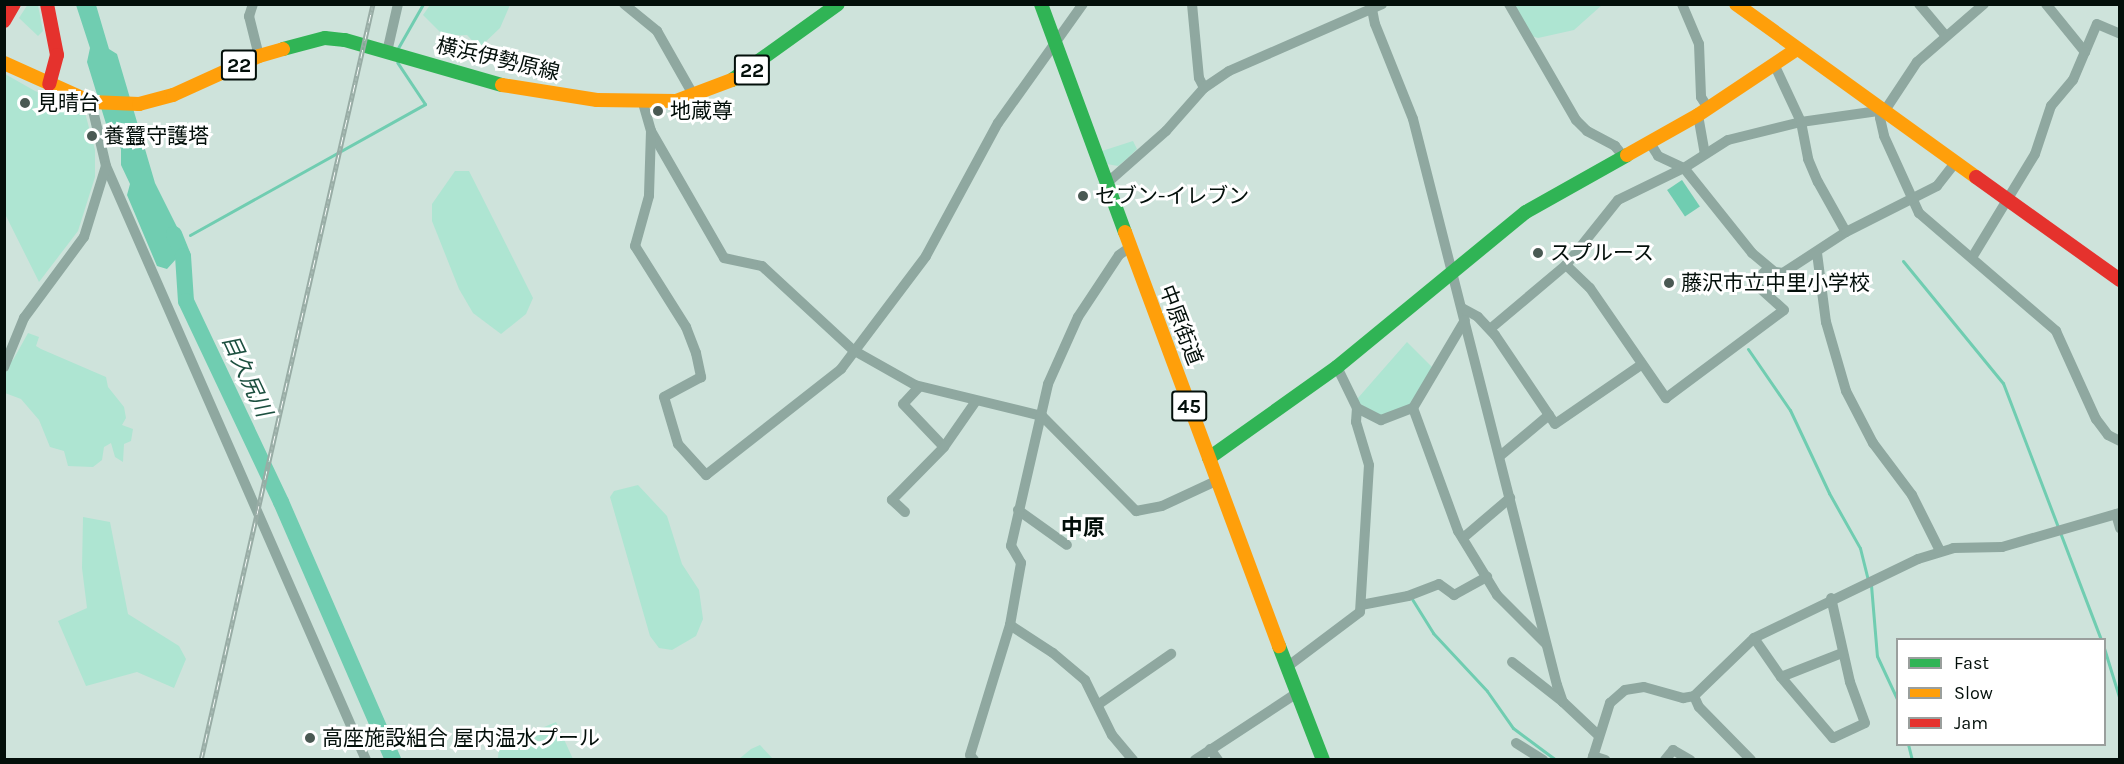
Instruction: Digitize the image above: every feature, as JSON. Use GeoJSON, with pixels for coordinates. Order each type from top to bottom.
{"type":"FeatureCollection","features":[{"type":"Feature","properties":{"kind":"main road"},"geometry":{"type":"LineString","coordinates":[[4,21],[14,4]]}},
{"type":"Feature","properties":{"kind":"main road"},"geometry":{"type":"LineString","coordinates":[[47,4],[57,55],[49,84]]}},
{"type":"Feature","properties":{"kind":"main road","name":"横浜伊勢原線"},"geometry":{"type":"LineString","coordinates":[[92,102],[136,104],[172,95],[259,56],[325,38],[394,54],[520,90],[643,103],[694,96],[739,77],[838,4]]}},
{"type":"Feature","properties":{"kind":"main road","name":"中原街道"},"geometry":{"type":"LineString","coordinates":[[1041,4],[1216,481],[1323,759]]}},
{"type":"Feature","properties":{"kind":"main road"},"geometry":{"type":"LineString","coordinates":[[1736,4],[1886,110],[1955,164],[2118,277]]}},
{"type":"Feature","properties":{"kind":"main road"},"geometry":{"type":"LineString","coordinates":[[1209,458],[1337,367],[1540,202],[1624,158],[1703,112],[1797,49]]}},
{"type":"Feature","properties":{"kind":"main road","name":"22"},"geometry":{"type":"LineString","coordinates":[[4,63],[92,102]]}},
{"type":"Feature","properties":{"kind":"street"},"geometry":{"type":"LineString","coordinates":[[253,4],[249,16],[259,56]]}},
{"type":"Feature","properties":{"kind":"street"},"geometry":{"type":"LineString","coordinates":[[394,54],[398,4]]}},
{"type":"Feature","properties":{"kind":"street"},"geometry":{"type":"LineString","coordinates":[[624,4],[657,31],[694,96]]}},
{"type":"Feature","properties":{"kind":"street"},"geometry":{"type":"LineString","coordinates":[[651,131],[649,196],[635,246],[680,317],[696,353],[701,377],[664,397],[678,444],[706,475],[825,383],[853,350],[926,256],[965,178],[1054,40],[1083,4]]}},
{"type":"Feature","properties":{"kind":"street"},"geometry":{"type":"LineString","coordinates":[[1192,4],[1199,78],[1204,88]]}},
{"type":"Feature","properties":{"kind":"street"},"geometry":{"type":"LineString","coordinates":[[1107,183],[1166,131],[1204,88],[1256,57],[1382,4]]}},
{"type":"Feature","properties":{"kind":"street"},"geometry":{"type":"LineString","coordinates":[[1509,4],[1576,120],[1587,131],[1615,146],[1624,158]]}},
{"type":"Feature","properties":{"kind":"street"},"geometry":{"type":"LineString","coordinates":[[1682,4],[1699,44],[1705,153]]}},
{"type":"Feature","properties":{"kind":"street"},"geometry":{"type":"LineString","coordinates":[[1919,4],[1945,35]]}},
{"type":"Feature","properties":{"kind":"street"},"geometry":{"type":"LineString","coordinates":[[1984,4],[1945,35],[1917,62],[1880,118],[1884,136],[1911,200],[1928,223],[1973,256],[2055,331],[2096,419],[2108,435],[2120,441]]}},
{"type":"Feature","properties":{"kind":"street"},"geometry":{"type":"LineString","coordinates":[[2046,4],[2085,52]]}},
{"type":"Feature","properties":{"kind":"street"},"geometry":{"type":"LineString","coordinates":[[1371,7],[1413,119],[1563,702]]}},
{"type":"Feature","properties":{"kind":"street"},"geometry":{"type":"LineString","coordinates":[[1973,256],[2010,200],[2035,154],[2051,106],[2073,80],[2097,24],[2120,34]]}},
{"type":"Feature","properties":{"kind":"street"},"geometry":{"type":"LineString","coordinates":[[1774,64],[1801,122],[1811,167],[1846,232]]}},
{"type":"Feature","properties":{"kind":"street"},"geometry":{"type":"LineString","coordinates":[[92,102],[106,166],[366,759]]}},
{"type":"Feature","properties":{"kind":"street"},"geometry":{"type":"LineString","coordinates":[[643,103],[651,131],[724,258],[762,266],[853,350],[919,387],[976,401],[1005,404],[1042,416],[1136,511],[1162,506],[1216,481]]}},
{"type":"Feature","properties":{"kind":"street"},"geometry":{"type":"LineString","coordinates":[[1490,329],[1566,265],[1612,205],[1684,168],[1728,140],[1801,122],[1886,110]]}},
{"type":"Feature","properties":{"kind":"street"},"geometry":{"type":"LineString","coordinates":[[1650,143],[1658,156],[1684,168],[1702,195],[1769,268],[1783,273],[1846,232],[1937,186],[1955,164]]}},
{"type":"Feature","properties":{"kind":"street"},"geometry":{"type":"LineString","coordinates":[[4,367],[24,318],[84,237],[106,166]]}},
{"type":"Feature","properties":{"kind":"street"},"geometry":{"type":"LineString","coordinates":[[974,759],[970,755],[1010,625],[1021,563],[1011,546],[1048,384],[1078,317],[1119,255],[1129,248]]}},
{"type":"Feature","properties":{"kind":"street"},"geometry":{"type":"LineString","coordinates":[[1816,252],[1826,322],[1846,391],[1873,443],[1912,495],[1940,551]]}},
{"type":"Feature","properties":{"kind":"street"},"geometry":{"type":"LineString","coordinates":[[1566,265],[1590,288],[1641,365],[1666,398],[1784,310],[1753,282],[1769,268]]}},
{"type":"Feature","properties":{"kind":"street"},"geometry":{"type":"LineString","coordinates":[[1463,314],[1490,329],[1555,424],[1641,365]]}},
{"type":"Feature","properties":{"kind":"street"},"geometry":{"type":"LineString","coordinates":[[1357,408],[1381,420],[1413,408],[1463,314]]}},
{"type":"Feature","properties":{"kind":"street"},"geometry":{"type":"LineString","coordinates":[[1287,667],[1332,630],[1355,618],[1360,605],[1371,488],[1370,465],[1356,422],[1357,408],[1337,367]]}},
{"type":"Feature","properties":{"kind":"street"},"geometry":{"type":"LineString","coordinates":[[919,387],[903,404],[944,447]]}},
{"type":"Feature","properties":{"kind":"street"},"geometry":{"type":"LineString","coordinates":[[905,512],[892,500],[944,447],[976,401]]}},
{"type":"Feature","properties":{"kind":"street"},"geometry":{"type":"LineString","coordinates":[[1413,408],[1463,538],[1497,595],[1547,646]]}},
{"type":"Feature","properties":{"kind":"street"},"geometry":{"type":"LineString","coordinates":[[1500,456],[1549,416]]}},
{"type":"Feature","properties":{"kind":"street"},"geometry":{"type":"LineString","coordinates":[[1463,538],[1510,498]]}},
{"type":"Feature","properties":{"kind":"street"},"geometry":{"type":"LineString","coordinates":[[1018,510],[1067,545]]}},
{"type":"Feature","properties":{"kind":"street"},"geometry":{"type":"LineString","coordinates":[[1605,759],[1592,758],[1598,735],[1610,703],[1625,690],[1644,687],[1683,698],[1694,696],[1755,638],[1831,598],[1940,551],[1966,546],[1994,548],[2118,513],[2120,528]]}},
{"type":"Feature","properties":{"kind":"street"},"geometry":{"type":"LineString","coordinates":[[1360,605],[1408,596],[1439,584],[1454,595],[1486,577]]}},
{"type":"Feature","properties":{"kind":"street"},"geometry":{"type":"LineString","coordinates":[[1755,638],[1781,677],[1833,738],[1865,723],[1842,653],[1831,598]]}},
{"type":"Feature","properties":{"kind":"street"},"geometry":{"type":"LineString","coordinates":[[1010,625],[1075,670],[1099,704],[1112,735],[1133,759]]}},
{"type":"Feature","properties":{"kind":"street"},"geometry":{"type":"LineString","coordinates":[[1781,677],[1842,653]]}},
{"type":"Feature","properties":{"kind":"street"},"geometry":{"type":"LineString","coordinates":[[1099,704],[1171,654]]}},
{"type":"Feature","properties":{"kind":"street"},"geometry":{"type":"LineString","coordinates":[[1512,662],[1563,702],[1598,735]]}},
{"type":"Feature","properties":{"kind":"street"},"geometry":{"type":"LineString","coordinates":[[1195,759],[1297,693]]}},
{"type":"Feature","properties":{"kind":"street"},"geometry":{"type":"LineString","coordinates":[[1694,696],[1699,707],[1751,759]]}},
{"type":"Feature","properties":{"kind":"street"},"geometry":{"type":"LineString","coordinates":[[1516,743],[1543,759]]}},
{"type":"Feature","properties":{"kind":"street"},"geometry":{"type":"LineString","coordinates":[[1210,749],[1218,759]]}},
{"type":"Feature","properties":{"kind":"street"},"geometry":{"type":"LineString","coordinates":[[1665,759],[1672,750],[1690,759]]}},
{"type":"Feature","properties":{"kind":"shaded area"},"geometry":{"type":"Polygon","coordinates":[[[28,4],[38,5],[43,31],[38,36],[19,18],[28,4]]]}},
{"type":"Feature","properties":{"kind":"shaded area"},"geometry":{"type":"Polygon","coordinates":[[[76,5],[96,5],[109,49],[117,54],[155,183],[187,247],[167,269],[157,266],[127,195],[130,184],[121,165],[121,149],[107,127],[87,62],[90,48],[76,5]]]}},
{"type":"Feature","properties":{"kind":"shaded area"},"geometry":{"type":"Polygon","coordinates":[[[430,5],[510,5],[500,28],[479,48],[467,35],[444,36],[423,15],[430,5]]]}},
{"type":"Feature","properties":{"kind":"shaded area"},"geometry":{"type":"Polygon","coordinates":[[[1510,5],[1602,5],[1574,30],[1538,38],[1525,34],[1510,5]]]}},
{"type":"Feature","properties":{"kind":"shaded area"},"geometry":{"type":"Polygon","coordinates":[[[5,74],[35,91],[84,109],[95,150],[95,177],[78,231],[39,282],[5,214],[5,74]]]}},
{"type":"Feature","properties":{"kind":"shaded area"},"geometry":{"type":"Polygon","coordinates":[[[1133,141],[1137,149],[1129,157],[1118,166],[1107,164],[1102,151],[1133,141]]]}},
{"type":"Feature","properties":{"kind":"shaded area"},"geometry":{"type":"Polygon","coordinates":[[[455,171],[469,171],[533,298],[526,314],[501,334],[473,313],[459,289],[432,221],[432,204],[455,171]]]}},
{"type":"Feature","properties":{"kind":"shaded area"},"geometry":{"type":"Polygon","coordinates":[[[1682,180],[1700,207],[1685,217],[1667,190],[1682,180]]]}},
{"type":"Feature","properties":{"kind":"shaded area"},"geometry":{"type":"Polygon","coordinates":[[[28,333],[39,337],[36,346],[41,349],[106,377],[108,387],[124,407],[126,418],[122,425],[133,429],[131,441],[124,444],[123,462],[115,457],[111,443],[104,447],[102,460],[93,467],[68,466],[64,451],[50,447],[39,420],[21,399],[5,393],[4,364],[13,360],[28,333]]]}},
{"type":"Feature","properties":{"kind":"shaded area"},"geometry":{"type":"Polygon","coordinates":[[[1407,342],[1434,369],[1411,404],[1381,417],[1357,402],[1358,398],[1407,342]]]}},
{"type":"Feature","properties":{"kind":"shaded area"},"geometry":{"type":"Polygon","coordinates":[[[638,485],[667,516],[682,564],[699,590],[703,619],[696,636],[672,650],[659,648],[650,636],[610,497],[614,491],[638,485]]]}},
{"type":"Feature","properties":{"kind":"shaded area"},"geometry":{"type":"Polygon","coordinates":[[[83,517],[110,522],[128,614],[179,646],[186,659],[174,688],[137,672],[86,686],[58,621],[87,608],[82,568],[83,517]]]}},
{"type":"Feature","properties":{"kind":"shaded area"},"geometry":{"type":"Polygon","coordinates":[[[556,722],[573,759],[498,759],[499,746],[556,722]]]}},
{"type":"Feature","properties":{"kind":"shaded area"},"geometry":{"type":"Polygon","coordinates":[[[760,745],[773,759],[739,759],[751,749],[760,745]]]}},
{"type":"Feature","properties":{"kind":"waterway"},"geometry":{"type":"LineString","coordinates":[[398,48],[423,4]]}},
{"type":"Feature","properties":{"kind":"waterway"},"geometry":{"type":"LineString","coordinates":[[190,235],[425,104],[397,62]]}},
{"type":"Feature","properties":{"kind":"waterway","name":"目久尻川"},"geometry":{"type":"LineString","coordinates":[[174,234],[183,256],[186,301],[281,502],[393,760]]}},
{"type":"Feature","properties":{"kind":"waterway"},"geometry":{"type":"LineString","coordinates":[[1903,261],[2003,383],[2100,638]]}},
{"type":"Feature","properties":{"kind":"waterway"},"geometry":{"type":"LineString","coordinates":[[1748,349],[1790,410],[1829,493],[1860,548],[1868,579]]}},
{"type":"Feature","properties":{"kind":"waterway"},"geometry":{"type":"LineString","coordinates":[[1871,585],[1877,656],[1896,697]]}},
{"type":"Feature","properties":{"kind":"waterway"},"geometry":{"type":"LineString","coordinates":[[1412,599],[1433,633],[1487,691],[1513,728],[1556,760]]}},
{"type":"Feature","properties":{"kind":"waterway"},"geometry":{"type":"LineString","coordinates":[[2106,654],[2120,700]]}},
{"type":"Feature","properties":{"kind":"waterway"},"geometry":{"type":"LineString","coordinates":[[1908,746],[1912,760]]}},
{"type":"Feature","properties":{"kind":"railway"},"geometry":{"type":"LineString","coordinates":[[201,760],[373,4]]}},
{"type":"Feature","properties":{"kind":"traffic: fast"},"geometry":{"type":"LineString","coordinates":[[732,80],[838,4]]}},
{"type":"Feature","properties":{"kind":"traffic: fast"},"geometry":{"type":"LineString","coordinates":[[1041,4],[1125,232]]}},
{"type":"Feature","properties":{"kind":"traffic: fast"},"geometry":{"type":"LineString","coordinates":[[283,49],[325,38],[345,40],[502,85]]}},
{"type":"Feature","properties":{"kind":"traffic: fast"},"geometry":{"type":"LineString","coordinates":[[1209,458],[1337,367],[1526,212],[1627,155]]}},
{"type":"Feature","properties":{"kind":"traffic: fast"},"geometry":{"type":"LineString","coordinates":[[1279,646],[1323,760]]}},
{"type":"Feature","properties":{"kind":"traffic: slow"},"geometry":{"type":"LineString","coordinates":[[1736,4],[1976,177]]}},
{"type":"Feature","properties":{"kind":"traffic: slow"},"geometry":{"type":"LineString","coordinates":[[4,63],[91,102],[139,104],[173,95],[259,56],[283,49]]}},
{"type":"Feature","properties":{"kind":"traffic: slow"},"geometry":{"type":"LineString","coordinates":[[1627,155],[1698,115],[1797,49]]}},
{"type":"Feature","properties":{"kind":"traffic: slow"},"geometry":{"type":"LineString","coordinates":[[502,85],[597,100],[676,101],[732,80]]}},
{"type":"Feature","properties":{"kind":"traffic: slow"},"geometry":{"type":"LineString","coordinates":[[1125,232],[1279,646]]}},
{"type":"Feature","properties":{"kind":"traffic: jam"},"geometry":{"type":"LineString","coordinates":[[4,21],[14,4]]}},
{"type":"Feature","properties":{"kind":"traffic: jam"},"geometry":{"type":"LineString","coordinates":[[47,4],[57,55],[49,84]]}},
{"type":"Feature","properties":{"kind":"traffic: jam"},"geometry":{"type":"LineString","coordinates":[[1976,177],[2120,280]]}},
{"type":"Feature","properties":{"kind":"place","name":"見晴台"},"geometry":{"type":"Point","coordinates":[25,103]}},
{"type":"Feature","properties":{"kind":"place","name":"地蔵尊"},"geometry":{"type":"Point","coordinates":[658,111]}},
{"type":"Feature","properties":{"kind":"place","name":"養蠶守護塔"},"geometry":{"type":"Point","coordinates":[92,136]}},
{"type":"Feature","properties":{"kind":"place","name":"セブン-イレブン"},"geometry":{"type":"Point","coordinates":[1083,196]}},
{"type":"Feature","properties":{"kind":"place","name":"スプルース"},"geometry":{"type":"Point","coordinates":[1538,253]}},
{"type":"Feature","properties":{"kind":"place","name":"藤沢市立中里小学校"},"geometry":{"type":"Point","coordinates":[1669,283]}},
{"type":"Feature","properties":{"kind":"place","name":"高座施設組合 屋内温水プール"},"geometry":{"type":"Point","coordinates":[310,738]}},
{"type":"Feature","properties":{"kind":"district","name":"中原"},"geometry":{"type":"Point","coordinates":[1083,529]}}]}
